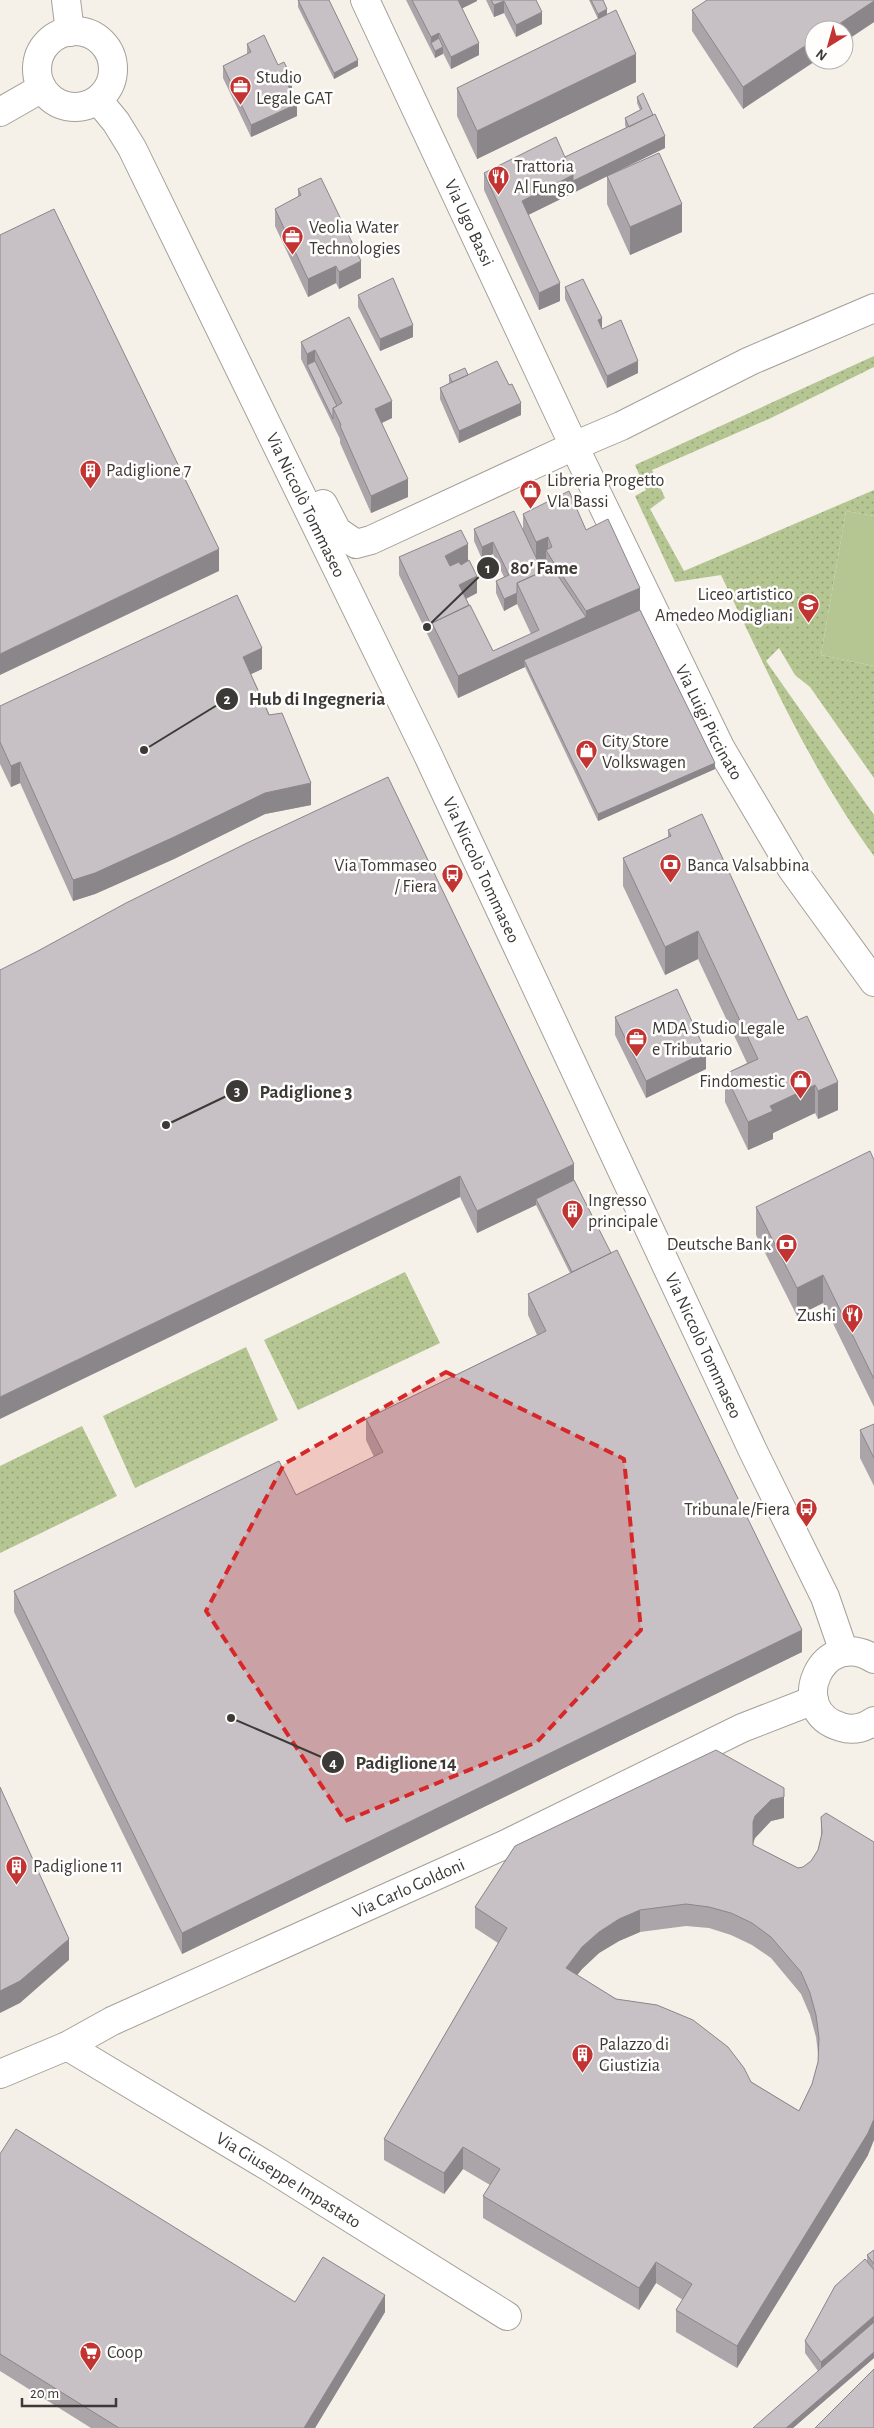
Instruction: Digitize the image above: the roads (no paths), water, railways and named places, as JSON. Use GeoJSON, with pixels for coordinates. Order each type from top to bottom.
{"type":"FeatureCollection","features":[{"type":"Feature","properties":{"kind":"street"},"geometry":{"type":"LineString","coordinates":[[66,0],[70,32]]}},
{"type":"Feature","properties":{"kind":"street","name":"Via Ugo Bassi"},"geometry":{"type":"LineString","coordinates":[[365,0],[574,446]]}},
{"type":"Feature","properties":{"kind":"street"},"geometry":{"type":"LineString","coordinates":[[70,32],[83,32],[95,37],[104,45],[111,56],[113,68],[112,80],[106,92],[98,100],[78,107],[67,107],[57,103],[42,88],[37,68],[44,48],[60,34],[70,32]]}},
{"type":"Feature","properties":{"kind":"street"},"geometry":{"type":"LineString","coordinates":[[0,112],[42,88]]}},
{"type":"Feature","properties":{"kind":"street","name":"Via Niccolò Tommaseo"},"geometry":{"type":"LineString","coordinates":[[98,100],[116,122],[132,148],[427,752],[753,1451],[824,1597],[844,1652]]}},
{"type":"Feature","properties":{"kind":"street"},"geometry":{"type":"LineString","coordinates":[[298,488],[323,504],[337,531],[356,544],[371,540],[621,426],[750,361],[874,308]]}},
{"type":"Feature","properties":{"kind":"street","name":"Via Luigi Piccinato"},"geometry":{"type":"LineString","coordinates":[[574,446],[598,490],[646,595],[721,748],[787,860],[874,982]]}},
{"type":"Feature","properties":{"kind":"street"},"geometry":{"type":"LineString","coordinates":[[872,1725],[849,1729],[836,1726],[820,1713],[814,1700],[813,1687],[816,1675],[823,1664],[833,1656],[844,1652],[859,1652],[874,1659]]}},
{"type":"Feature","properties":{"kind":"street","name":"Via Carlo Goldoni"},"geometry":{"type":"LineString","coordinates":[[0,2074],[67,2046],[112,2021],[504,1845],[742,1728],[814,1700]]}},
{"type":"Feature","properties":{"kind":"street","name":"Via Giuseppe Impastato"},"geometry":{"type":"LineString","coordinates":[[67,2046],[269,2167],[507,2316]]}},
{"type":"Feature","properties":{"kind":"place","name":"Studio Legale GAT"},"geometry":{"type":"Point","coordinates":[240,106]}},
{"type":"Feature","properties":{"kind":"place","name":"Trattoria Al Fungo"},"geometry":{"type":"Point","coordinates":[498,195]}},
{"type":"Feature","properties":{"kind":"place","name":"Veolia Water Technologies"},"geometry":{"type":"Point","coordinates":[293,256]}},
{"type":"Feature","properties":{"kind":"place","name":"Padiglione 7"},"geometry":{"type":"Point","coordinates":[90,489]}},
{"type":"Feature","properties":{"kind":"place","name":"Libreria Progetto VIa Bassi"},"geometry":{"type":"Point","coordinates":[531,509]}},
{"type":"Feature","properties":{"kind":"place","name":"Liceo artistico Amedeo Modigliani"},"geometry":{"type":"Point","coordinates":[809,623]}},
{"type":"Feature","properties":{"kind":"place","name":"80' Fame"},"geometry":{"type":"Point","coordinates":[427,627]}},
{"type":"Feature","properties":{"kind":"place","name":"Hub di Ingegneria"},"geometry":{"type":"Point","coordinates":[144,750]}},
{"type":"Feature","properties":{"kind":"place","name":"City Store Volkswagen"},"geometry":{"type":"Point","coordinates":[586,770]}},
{"type":"Feature","properties":{"kind":"place","name":"Banca Valsabbina"},"geometry":{"type":"Point","coordinates":[671,884]}},
{"type":"Feature","properties":{"kind":"place","name":"Via Tommaseo / Fiera"},"geometry":{"type":"Point","coordinates":[453,894]}},
{"type":"Feature","properties":{"kind":"place","name":"MDA Studio Legale e Tributario"},"geometry":{"type":"Point","coordinates":[636,1057]}},
{"type":"Feature","properties":{"kind":"place","name":"Findomestic"},"geometry":{"type":"Point","coordinates":[801,1100]}},
{"type":"Feature","properties":{"kind":"place","name":"Padiglione 3"},"geometry":{"type":"Point","coordinates":[166,1125]}},
{"type":"Feature","properties":{"kind":"place","name":"Ingresso principale"},"geometry":{"type":"Point","coordinates":[572,1229]}},
{"type":"Feature","properties":{"kind":"place","name":"Deutsche Bank"},"geometry":{"type":"Point","coordinates":[787,1263]}},
{"type":"Feature","properties":{"kind":"place","name":"Zushi"},"geometry":{"type":"Point","coordinates":[852,1334]}},
{"type":"Feature","properties":{"kind":"place","name":"Tribunale/Fiera"},"geometry":{"type":"Point","coordinates":[806,1528]}},
{"type":"Feature","properties":{"kind":"place","name":"Padiglione 14"},"geometry":{"type":"Point","coordinates":[231,1718]}},
{"type":"Feature","properties":{"kind":"place","name":"Padiglione 11"},"geometry":{"type":"Point","coordinates":[17,1885]}},
{"type":"Feature","properties":{"kind":"place","name":"Palazzo di Giustizia"},"geometry":{"type":"Point","coordinates":[583,2073]}},
{"type":"Feature","properties":{"kind":"place","name":"Coop"},"geometry":{"type":"Point","coordinates":[91,2371]}}]}
